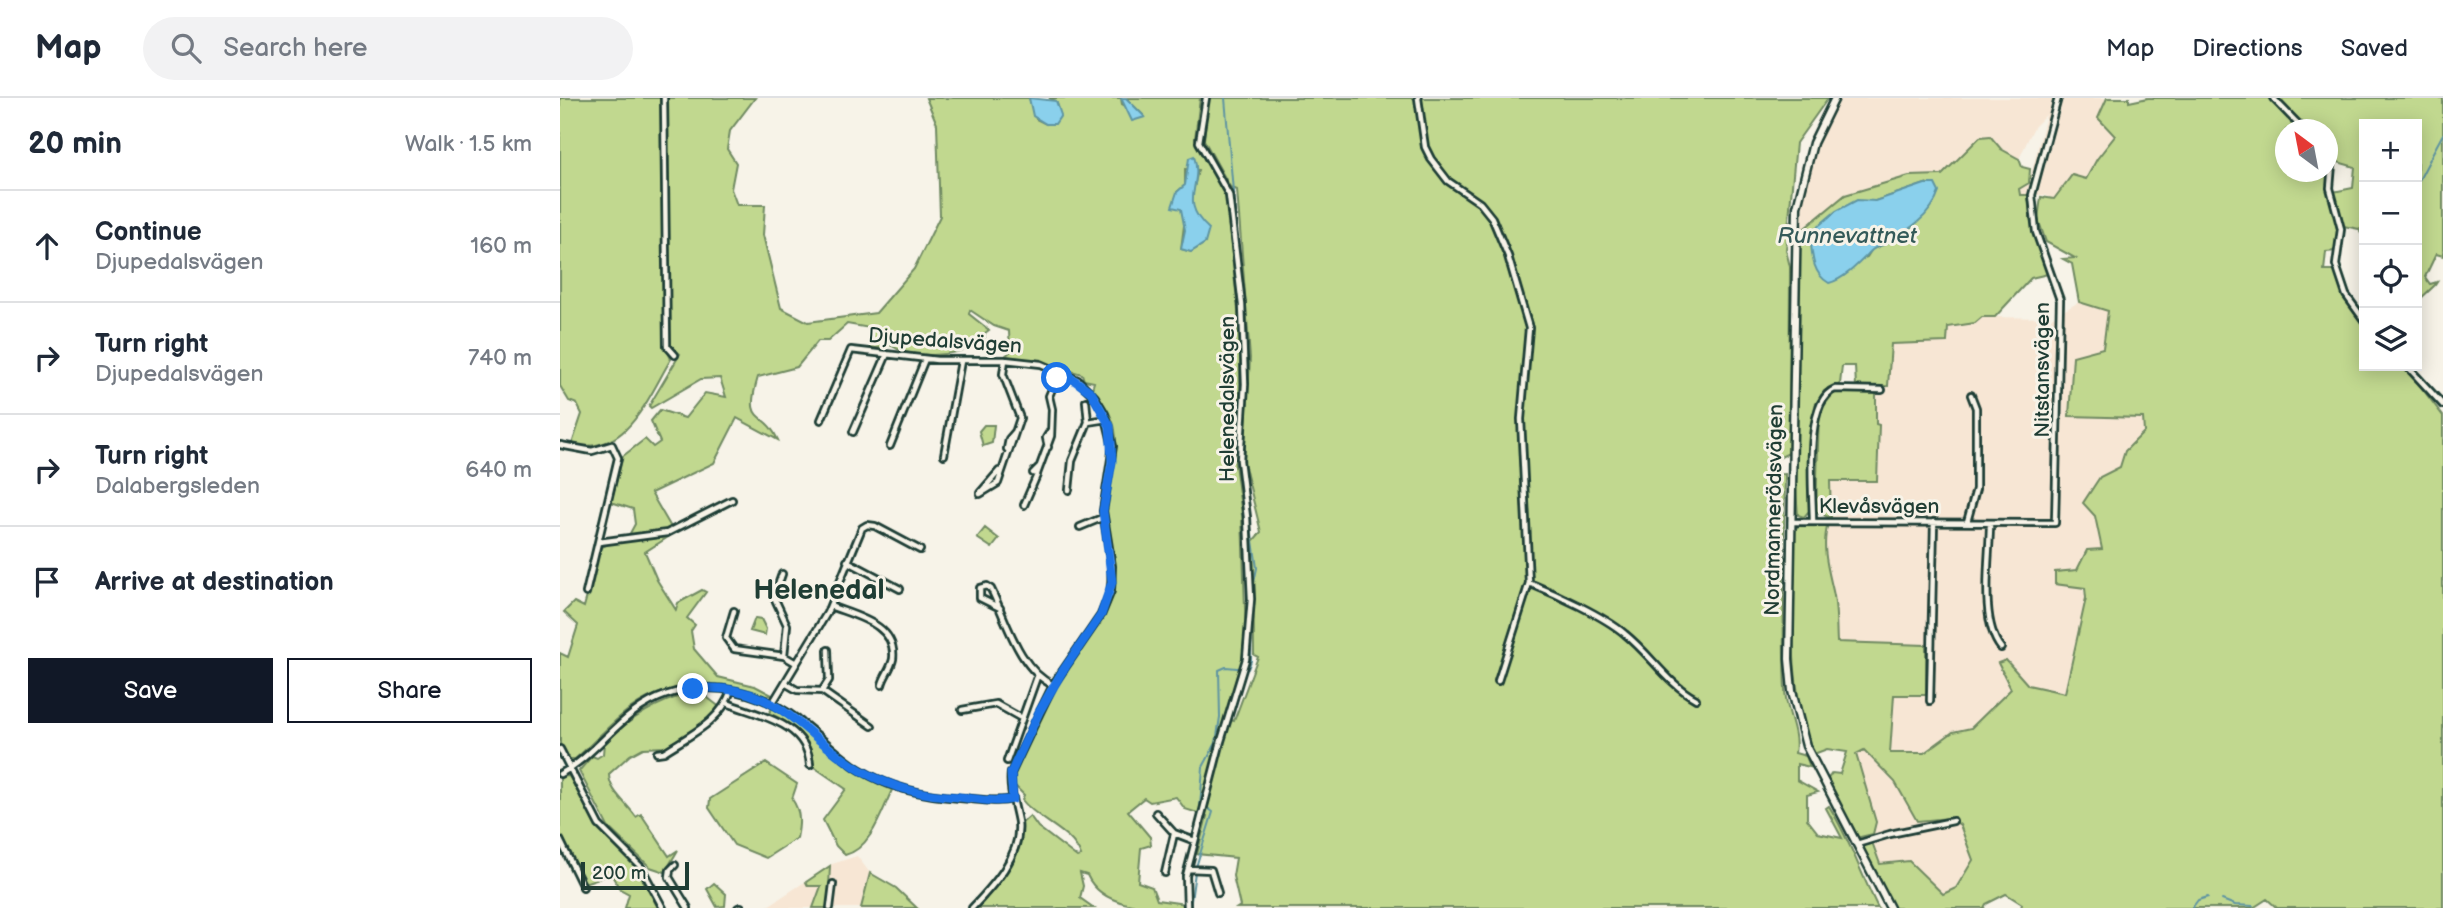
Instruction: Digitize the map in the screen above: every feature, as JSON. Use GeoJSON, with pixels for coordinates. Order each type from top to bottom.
{"type":"FeatureCollection","features":[{"type":"Feature","properties":{"kind":"main road","name":"Nordmannerödsvägen"},"geometry":{"type":"LineString","coordinates":[[1835,98],[1813,144],[1797,207],[1789,659],[1794,702],[1813,764],[1890,908]]}},
{"type":"Feature","properties":{"kind":"street"},"geometry":{"type":"LineString","coordinates":[[664,98],[667,346],[675,355]]}},
{"type":"Feature","properties":{"kind":"street","name":"Helenedalsvägen"},"geometry":{"type":"LineString","coordinates":[[1186,908],[1188,869],[1244,668],[1251,598],[1247,517],[1240,460],[1245,384],[1242,305],[1229,195],[1199,142],[1206,98]]}},
{"type":"Feature","properties":{"kind":"street"},"geometry":{"type":"LineString","coordinates":[[1419,98],[1425,147],[1448,181],[1480,203],[1492,218],[1508,256],[1529,328],[1521,419],[1529,583],[1498,681]]}},
{"type":"Feature","properties":{"kind":"street","name":"Nitstansvägen"},"geometry":{"type":"LineString","coordinates":[[2055,523],[2060,300],[2036,233],[2032,195],[2058,98]]}},
{"type":"Feature","properties":{"kind":"street"},"geometry":{"type":"LineString","coordinates":[[2273,98],[2293,119]]}},
{"type":"Feature","properties":{"kind":"street"},"geometry":{"type":"LineString","coordinates":[[2330,182],[2341,229],[2336,265],[2346,295],[2359,313]]}},
{"type":"Feature","properties":{"kind":"street","name":"Djupedalsvägen"},"geometry":{"type":"LineString","coordinates":[[821,420],[851,350],[925,359],[1032,362],[1060,370],[1088,388],[1107,419],[1113,446],[1104,517],[1112,566],[1108,601],[1054,685],[1011,773],[1018,836],[1014,850],[996,880],[972,908]]}},
{"type":"Feature","properties":{"kind":"street"},"geometry":{"type":"LineString","coordinates":[[853,432],[887,354]]}},
{"type":"Feature","properties":{"kind":"street"},"geometry":{"type":"LineString","coordinates":[[890,446],[925,359]]}},
{"type":"Feature","properties":{"kind":"street"},"geometry":{"type":"LineString","coordinates":[[994,483],[1016,431],[1020,414],[1007,380],[1004,360]]}},
{"type":"Feature","properties":{"kind":"street"},"geometry":{"type":"LineString","coordinates":[[944,455],[961,361]]}},
{"type":"Feature","properties":{"kind":"street"},"geometry":{"type":"LineString","coordinates":[[1024,505],[1037,474],[1032,471],[1040,466],[1048,448],[1051,403],[1060,370]]}},
{"type":"Feature","properties":{"kind":"street"},"geometry":{"type":"LineString","coordinates":[[2412,371],[2443,405]]}},
{"type":"Feature","properties":{"kind":"street"},"geometry":{"type":"LineString","coordinates":[[1813,522],[1814,435],[1818,404],[1835,389],[1882,390]]}},
{"type":"Feature","properties":{"kind":"street","name":"Klevåsvägen"},"geometry":{"type":"LineString","coordinates":[[1967,522],[1976,489],[1976,408],[1971,396]]}},
{"type":"Feature","properties":{"kind":"street"},"geometry":{"type":"LineString","coordinates":[[1069,490],[1076,450],[1088,422],[1086,401]]}},
{"type":"Feature","properties":{"kind":"street"},"geometry":{"type":"LineString","coordinates":[[1088,422],[1107,419]]}},
{"type":"Feature","properties":{"kind":"street"},"geometry":{"type":"LineString","coordinates":[[560,446],[592,451],[612,445],[618,463],[586,593]]}},
{"type":"Feature","properties":{"kind":"street"},"geometry":{"type":"LineString","coordinates":[[599,542],[667,533],[732,500]]}},
{"type":"Feature","properties":{"kind":"street"},"geometry":{"type":"LineString","coordinates":[[1080,527],[1104,517]]}},
{"type":"Feature","properties":{"kind":"street","name":"Klevåsvägen"},"geometry":{"type":"LineString","coordinates":[[1790,522],[2055,523]]}},
{"type":"Feature","properties":{"kind":"street"},"geometry":{"type":"LineString","coordinates":[[1930,701],[1934,522]]}},
{"type":"Feature","properties":{"kind":"street"},"geometry":{"type":"LineString","coordinates":[[772,704],[830,606],[860,531],[867,524],[875,526],[920,551]]}},
{"type":"Feature","properties":{"kind":"street"},"geometry":{"type":"LineString","coordinates":[[1990,524],[1989,611],[1992,629],[2001,648]]}},
{"type":"Feature","properties":{"kind":"street"},"geometry":{"type":"LineString","coordinates":[[847,561],[900,589]]}},
{"type":"Feature","properties":{"kind":"street"},"geometry":{"type":"LineString","coordinates":[[782,574],[774,597],[787,625],[784,656]]}},
{"type":"Feature","properties":{"kind":"street"},"geometry":{"type":"LineString","coordinates":[[1529,583],[1613,625],[1649,657],[1671,683],[1696,699]]}},
{"type":"Feature","properties":{"kind":"street"},"geometry":{"type":"LineString","coordinates":[[1000,608],[980,598],[980,588],[989,588],[1000,608],[1037,677],[1054,685]]}},
{"type":"Feature","properties":{"kind":"street"},"geometry":{"type":"LineString","coordinates":[[830,606],[874,624],[887,635],[893,658],[882,685]]}},
{"type":"Feature","properties":{"kind":"street"},"geometry":{"type":"LineString","coordinates":[[734,611],[726,638],[734,649],[784,656],[796,663]]}},
{"type":"Feature","properties":{"kind":"street"},"geometry":{"type":"LineString","coordinates":[[822,691],[829,680],[828,650]]}},
{"type":"Feature","properties":{"kind":"street"},"geometry":{"type":"LineString","coordinates":[[1007,761],[1037,677]]}},
{"type":"Feature","properties":{"kind":"street"},"geometry":{"type":"LineString","coordinates":[[785,683],[797,690],[822,691],[872,726]]}},
{"type":"Feature","properties":{"kind":"street"},"geometry":{"type":"LineString","coordinates":[[560,774],[623,719],[652,701],[696,688],[731,690],[772,704],[801,721],[841,756],[884,782],[938,797],[1013,799]]}},
{"type":"Feature","properties":{"kind":"street"},"geometry":{"type":"LineString","coordinates":[[657,753],[664,752],[712,720],[727,703],[731,690]]}},
{"type":"Feature","properties":{"kind":"street"},"geometry":{"type":"LineString","coordinates":[[727,703],[764,715],[795,732],[808,749],[810,765]]}},
{"type":"Feature","properties":{"kind":"street"},"geometry":{"type":"LineString","coordinates":[[962,710],[996,704],[1021,718]]}},
{"type":"Feature","properties":{"kind":"street"},"geometry":{"type":"LineString","coordinates":[[560,749],[599,825],[641,867],[663,908]]}},
{"type":"Feature","properties":{"kind":"street"},"geometry":{"type":"LineString","coordinates":[[1156,813],[1174,833],[1195,841]]}},
{"type":"Feature","properties":{"kind":"street"},"geometry":{"type":"LineString","coordinates":[[1856,845],[1890,834],[1953,821]]}},
{"type":"Feature","properties":{"kind":"street"},"geometry":{"type":"LineString","coordinates":[[1165,873],[1174,833]]}},
{"type":"Feature","properties":{"kind":"street"},"geometry":{"type":"LineString","coordinates":[[560,840],[583,887]]}},
{"type":"Feature","properties":{"kind":"street"},"geometry":{"type":"LineString","coordinates":[[675,865],[670,870],[669,877],[688,908]]}},
{"type":"Feature","properties":{"kind":"street"},"geometry":{"type":"LineString","coordinates":[[1188,869],[1211,870],[1218,893]]}},
{"type":"Feature","properties":{"kind":"street"},"geometry":{"type":"LineString","coordinates":[[830,908],[834,884]]}},
{"type":"Feature","properties":{"kind":"shaded area"},"geometry":{"type":"Polygon","coordinates":[[[1838,98],[2107,98],[2098,118],[2115,136],[2086,179],[2071,175],[2054,199],[2045,195],[2020,195],[2019,189],[2029,183],[2046,115],[2034,127],[2019,159],[2001,149],[1966,151],[1942,175],[1909,176],[1845,195],[1800,232],[1802,199],[1816,143],[1838,98]]]}},
{"type":"Feature","properties":{"kind":"shaded area"},"geometry":{"type":"Polygon","coordinates":[[[2079,302],[2108,310],[2103,349],[2070,416],[2143,418],[2144,432],[2125,451],[2120,467],[2100,477],[2095,516],[2102,549],[2087,550],[2077,570],[2086,598],[2065,693],[2027,685],[2005,660],[1998,663],[2011,689],[1971,728],[1953,732],[1924,753],[1890,753],[1894,695],[1926,695],[1926,645],[1837,642],[1833,593],[1826,559],[1825,535],[1831,518],[1830,481],[1877,481],[1879,425],[1876,424],[1876,387],[1888,385],[1891,344],[1946,342],[1948,327],[1975,323],[1982,317],[2051,318],[2079,302]]]}},
{"type":"Feature","properties":{"kind":"shaded area"},"geometry":{"type":"Polygon","coordinates":[[[1864,750],[1895,782],[1917,821],[1950,817],[1960,825],[1973,860],[1956,888],[1943,894],[1909,861],[1880,864],[1872,842],[1856,753],[1864,750]]]}},
{"type":"Feature","properties":{"kind":"shaded area"},"geometry":{"type":"Polygon","coordinates":[[[857,856],[870,873],[861,908],[765,908],[832,864],[857,856]]]}},
{"type":"Feature","properties":{"kind":"green space"},"geometry":{"type":"Polygon","coordinates":[[[560,98],[662,98],[666,347],[671,359],[633,421],[607,442],[591,446],[572,444],[582,414],[577,404],[569,401],[560,386],[560,98]]]}},
{"type":"Feature","properties":{"kind":"green space"},"geometry":{"type":"Polygon","coordinates":[[[666,98],[755,98],[730,131],[727,149],[736,163],[731,189],[737,205],[765,205],[763,235],[781,308],[808,322],[876,313],[914,269],[940,216],[937,124],[926,98],[1029,98],[1036,119],[1046,124],[1059,109],[1056,101],[1049,98],[1121,98],[1122,104],[1145,117],[1126,98],[1200,98],[1195,139],[1225,191],[1240,328],[1240,396],[1234,457],[1242,515],[1246,640],[1243,665],[1224,718],[1234,721],[1258,657],[1254,655],[1253,541],[1261,532],[1244,463],[1250,358],[1237,190],[1230,187],[1204,140],[1208,98],[1828,98],[1796,143],[1786,250],[1790,267],[1789,453],[1774,460],[1772,475],[1785,474],[1785,690],[1795,737],[1795,753],[1806,756],[1810,767],[1797,764],[1797,780],[1818,792],[1807,795],[1807,819],[1818,833],[1842,838],[1826,808],[1829,806],[1878,908],[1237,908],[1240,906],[1233,876],[1236,858],[1197,854],[1207,816],[1185,809],[1176,797],[1150,802],[1144,798],[1128,811],[1150,837],[1151,845],[1141,848],[1138,882],[1152,887],[1157,900],[1186,904],[1185,908],[1141,906],[1114,900],[1094,886],[1087,875],[1080,873],[1083,886],[1080,898],[1094,908],[978,908],[1009,869],[1019,847],[1022,823],[1030,816],[1038,827],[1077,857],[1081,856],[1077,847],[1063,832],[1022,800],[1024,795],[1015,786],[1015,773],[1050,696],[1096,628],[1111,600],[1115,568],[1107,504],[1116,441],[1114,424],[1109,413],[1092,389],[1094,382],[1084,380],[1082,374],[1034,360],[1005,356],[1010,352],[1009,331],[994,326],[970,310],[969,314],[989,330],[985,333],[985,344],[975,343],[945,354],[910,353],[890,345],[882,348],[870,347],[870,328],[847,324],[828,341],[818,341],[797,367],[758,377],[754,410],[773,430],[778,440],[737,418],[714,463],[651,493],[672,529],[653,537],[673,534],[645,552],[657,580],[676,610],[678,603],[702,590],[706,592],[687,618],[695,625],[691,631],[694,649],[718,677],[755,686],[772,695],[714,686],[663,692],[631,708],[575,759],[568,759],[560,745],[560,653],[568,657],[578,625],[564,612],[574,602],[584,607],[600,548],[608,544],[607,542],[628,537],[635,524],[633,509],[611,502],[623,456],[645,439],[653,447],[660,442],[651,421],[660,410],[685,418],[705,393],[726,397],[720,378],[701,379],[651,408],[649,406],[680,354],[670,346],[666,98]],[[1185,169],[1185,185],[1177,192],[1185,218],[1181,249],[1191,252],[1205,243],[1191,201],[1198,170],[1185,169]]]}},
{"type":"Feature","properties":{"kind":"green space"},"geometry":{"type":"Polygon","coordinates":[[[2107,98],[2129,98],[2129,102],[2148,98],[2270,98],[2291,119],[2275,119],[2275,182],[2328,182],[2328,192],[2336,220],[2337,241],[2336,251],[2326,252],[2324,271],[2335,271],[2346,299],[2359,316],[2359,371],[2409,371],[2443,416],[2443,908],[2277,908],[2267,899],[2253,908],[2021,908],[2022,904],[2006,894],[1986,904],[1984,908],[1894,908],[1863,850],[1864,845],[1872,842],[1880,864],[1909,861],[1943,894],[1956,888],[1973,860],[1960,825],[1950,818],[1917,821],[1895,782],[1864,750],[1856,754],[1876,822],[1873,834],[1856,838],[1827,780],[1832,773],[1840,774],[1847,752],[1827,749],[1814,754],[1798,693],[1793,639],[1795,529],[1800,525],[1828,524],[1825,549],[1835,603],[1837,642],[1926,645],[1926,695],[1894,695],[1890,753],[1924,753],[1953,732],[1971,728],[2011,689],[1998,663],[2006,660],[2028,685],[2065,693],[2086,598],[2085,588],[2055,584],[2055,572],[2077,570],[2087,550],[2102,549],[2095,516],[2083,503],[2100,477],[2120,467],[2125,451],[2144,432],[2143,418],[2069,416],[2073,356],[2103,348],[2108,311],[2079,302],[2072,264],[2063,259],[2075,258],[2046,242],[2038,219],[2041,197],[2054,199],[2072,175],[2086,179],[2115,136],[2098,118],[2107,98]]]}},
{"type":"Feature","properties":{"kind":"green space"},"geometry":{"type":"Polygon","coordinates":[[[2277,98],[2443,98],[2443,256],[2436,254],[2425,277],[2430,284],[2437,282],[2422,297],[2422,119],[2359,119],[2359,229],[2343,226],[2333,192],[2353,188],[2355,167],[2338,162],[2338,119],[2298,119],[2277,98]]]}},
{"type":"Feature","properties":{"kind":"green space"},"geometry":{"type":"Polygon","coordinates":[[[1990,136],[2001,149],[2019,159],[2022,167],[2030,169],[2029,183],[2019,189],[2020,195],[2028,195],[2030,218],[2048,274],[2031,278],[1995,317],[1982,317],[1975,323],[1948,327],[1947,342],[1891,344],[1888,386],[1856,387],[1855,366],[1842,366],[1840,384],[1824,391],[1815,405],[1809,511],[1804,517],[1798,515],[1795,477],[1800,232],[1845,195],[1909,176],[1942,175],[1980,137],[1990,136]],[[1925,184],[1875,201],[1857,261],[1879,247],[1925,184]]]}},
{"type":"Feature","properties":{"kind":"green space"},"geometry":{"type":"Polygon","coordinates":[[[1835,392],[1876,393],[1876,424],[1879,425],[1877,481],[1830,481],[1831,518],[1816,512],[1819,412],[1835,392]]]}},
{"type":"Feature","properties":{"kind":"green space"},"geometry":{"type":"Polygon","coordinates":[[[984,425],[994,425],[992,443],[983,446],[979,431],[984,425]]]}},
{"type":"Feature","properties":{"kind":"green space"},"geometry":{"type":"Polygon","coordinates":[[[985,528],[999,539],[992,548],[977,538],[985,528]]]}},
{"type":"Feature","properties":{"kind":"green space"},"geometry":{"type":"Polygon","coordinates":[[[755,618],[761,619],[766,629],[765,635],[750,631],[755,618]]]}},
{"type":"Feature","properties":{"kind":"green space"},"geometry":{"type":"Polygon","coordinates":[[[688,694],[704,695],[721,708],[707,721],[665,747],[643,748],[630,755],[609,774],[615,791],[636,817],[641,814],[669,856],[678,850],[665,872],[650,867],[608,827],[579,771],[592,756],[597,758],[603,754],[604,743],[632,719],[664,702],[688,694]]]}},
{"type":"Feature","properties":{"kind":"green space"},"geometry":{"type":"Polygon","coordinates":[[[773,707],[845,762],[892,790],[869,837],[854,851],[845,855],[836,846],[823,820],[846,789],[814,767],[806,741],[793,727],[769,713],[773,707]]]}},
{"type":"Feature","properties":{"kind":"green space"},"geometry":{"type":"Polygon","coordinates":[[[766,763],[797,784],[792,799],[797,808],[799,822],[797,838],[766,858],[734,845],[709,808],[710,799],[766,763]]]}},
{"type":"Feature","properties":{"kind":"green space"},"geometry":{"type":"Polygon","coordinates":[[[569,776],[595,824],[636,867],[658,908],[625,908],[629,894],[620,889],[611,874],[584,883],[560,836],[560,777],[569,776]]]}},
{"type":"Feature","properties":{"kind":"green space"},"geometry":{"type":"Polygon","coordinates":[[[830,866],[828,908],[813,908],[821,886],[808,886],[806,882],[830,866]]]}},
{"type":"Feature","properties":{"kind":"green space"},"geometry":{"type":"Polygon","coordinates":[[[870,873],[896,888],[917,908],[861,908],[870,873]]]}},
{"type":"Feature","properties":{"kind":"green space"},"geometry":{"type":"Polygon","coordinates":[[[714,883],[726,894],[725,906],[717,907],[707,889],[714,883]]]}},
{"type":"Feature","properties":{"kind":"water"},"geometry":{"type":"Polygon","coordinates":[[[1029,98],[1056,101],[1061,115],[1055,124],[1046,124],[1033,116],[1029,98]]]}},
{"type":"Feature","properties":{"kind":"water"},"geometry":{"type":"Polygon","coordinates":[[[1121,98],[1126,98],[1145,117],[1132,121],[1121,98]]]}},
{"type":"Feature","properties":{"kind":"water"},"geometry":{"type":"Polygon","coordinates":[[[1194,156],[1196,176],[1193,201],[1200,219],[1209,229],[1205,243],[1191,252],[1181,249],[1185,230],[1181,209],[1172,207],[1177,192],[1185,185],[1189,158],[1194,156]]]}},
{"type":"Feature","properties":{"kind":"water","name":"Runnevattnet"},"geometry":{"type":"Polygon","coordinates":[[[1925,184],[1935,184],[1939,192],[1924,216],[1910,228],[1872,250],[1841,278],[1829,283],[1823,279],[1814,261],[1810,233],[1836,211],[1857,200],[1875,201],[1925,184]]]}},
{"type":"Feature","properties":{"kind":"waterway"},"geometry":{"type":"LineString","coordinates":[[1225,98],[1239,261]]}},
{"type":"Feature","properties":{"kind":"waterway"},"geometry":{"type":"LineString","coordinates":[[2431,156],[2443,134]]}},
{"type":"Feature","properties":{"kind":"waterway"},"geometry":{"type":"LineString","coordinates":[[2418,182],[2430,159]]}},
{"type":"Feature","properties":{"kind":"waterway"},"geometry":{"type":"LineString","coordinates":[[1245,322],[1245,418]]}},
{"type":"Feature","properties":{"kind":"waterway"},"geometry":{"type":"LineString","coordinates":[[1246,493],[1257,568],[1253,587]]}},
{"type":"Feature","properties":{"kind":"waterway"},"geometry":{"type":"LineString","coordinates":[[1200,807],[1203,767],[1216,743],[1220,717],[1219,670],[1226,667],[1248,669],[1251,661],[1252,610]]}},
{"type":"Feature","properties":{"kind":"waterway"},"geometry":{"type":"LineString","coordinates":[[1196,867],[1213,812],[1209,809]]}},
{"type":"Feature","properties":{"kind":"waterway"},"geometry":{"type":"LineString","coordinates":[[1190,908],[1195,872]]}},
{"type":"Feature","properties":{"kind":"waterway"},"geometry":{"type":"LineString","coordinates":[[2192,908],[2198,900],[2208,897]]}},
{"type":"Feature","properties":{"kind":"waterway"},"geometry":{"type":"LineString","coordinates":[[2222,900],[2235,905],[2253,906]]}},
{"type":"Feature","properties":{"kind":"district","name":"Helenedal"},"geometry":{"type":"Point","coordinates":[819,590]}},
{"type":"Feature","properties":{"kind":"route"},"geometry":{"type":"LineString","coordinates":[[693,689],[713,688],[741,692],[772,704],[801,721],[860,769],[884,782],[920,795],[1002,801],[1013,799],[1011,773],[1054,685],[1101,615],[1108,601],[1112,582],[1103,511],[1112,462],[1110,426],[1088,388],[1060,370],[1057,378]]}}]}
